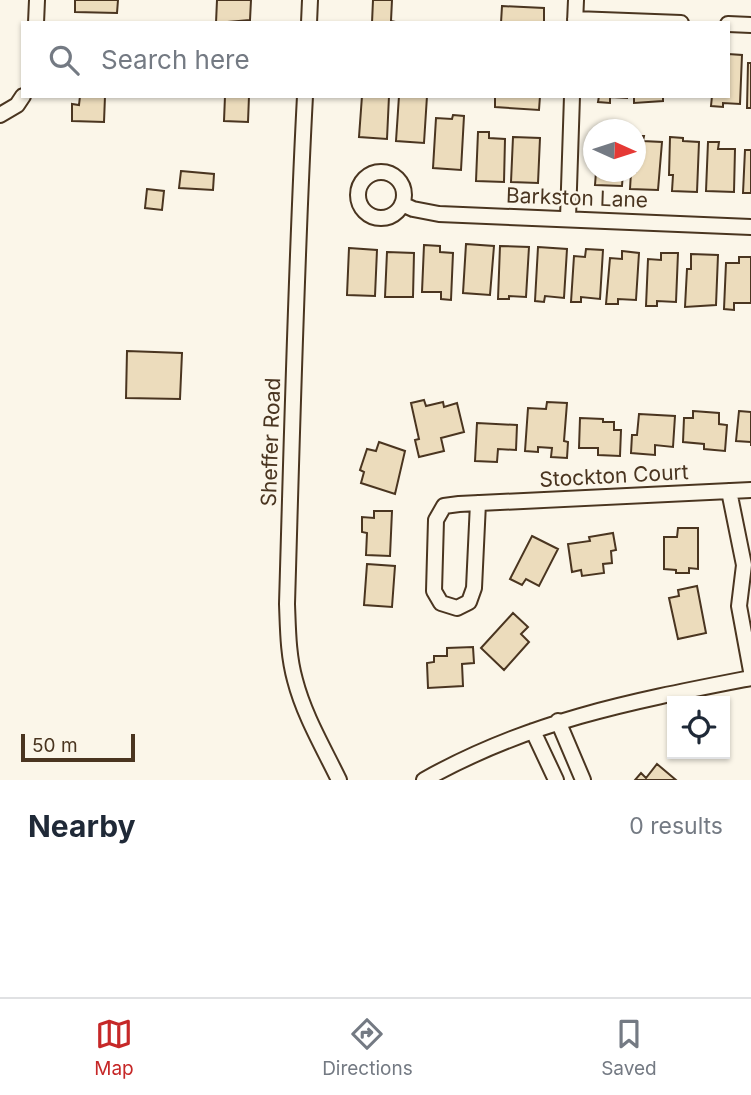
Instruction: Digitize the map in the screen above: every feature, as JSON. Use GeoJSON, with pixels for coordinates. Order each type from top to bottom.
{"type":"FeatureCollection","features":[{"type":"Feature","properties":{"kind":"street"},"geometry":{"type":"LineString","coordinates":[[36,21],[37,0]]}},
{"type":"Feature","properties":{"kind":"street"},"geometry":{"type":"LineString","coordinates":[[309,21],[310,0]]}},
{"type":"Feature","properties":{"kind":"street"},"geometry":{"type":"LineString","coordinates":[[575,21],[576,0]]}},
{"type":"Feature","properties":{"kind":"street"},"geometry":{"type":"LineString","coordinates":[[730,24],[751,25]]}},
{"type":"Feature","properties":{"kind":"street"},"geometry":{"type":"LineString","coordinates":[[0,115],[17,105],[22,98]]}},
{"type":"Feature","properties":{"kind":"street","name":"Sheffer Road"},"geometry":{"type":"LineString","coordinates":[[305,98],[295,281],[296,355],[288,630],[295,679],[304,708],[339,780]]}},
{"type":"Feature","properties":{"kind":"street"},"geometry":{"type":"LineString","coordinates":[[568,218],[572,98]]}},
{"type":"Feature","properties":{"kind":"street","name":"Barkston Lane"},"geometry":{"type":"LineString","coordinates":[[402,204],[439,214],[751,227]]}},
{"type":"Feature","properties":{"kind":"street","name":"Stockton Court"},"geometry":{"type":"LineString","coordinates":[[478,503],[472,597],[463,606],[446,606],[434,591],[436,520],[439,511],[449,504],[751,489]]}},
{"type":"Feature","properties":{"kind":"street"},"geometry":{"type":"LineString","coordinates":[[729,491],[747,570],[739,606],[751,671]]}},
{"type":"Feature","properties":{"kind":"street"},"geometry":{"type":"LineString","coordinates":[[424,780],[473,756],[558,721],[642,699],[751,678]]}},
{"type":"Feature","properties":{"kind":"street"},"geometry":{"type":"LineString","coordinates":[[558,721],[583,780]]}},
{"type":"Feature","properties":{"kind":"street"},"geometry":{"type":"LineString","coordinates":[[533,731],[556,780]]}},
{"type":"Feature","properties":{"kind":"building"},"geometry":{"type":"Polygon","coordinates":[[[75,0],[118,0],[117,13],[75,12],[75,0]]]}},
{"type":"Feature","properties":{"kind":"building"},"geometry":{"type":"Polygon","coordinates":[[[217,0],[251,0],[250,20],[216,21],[217,0]]]}},
{"type":"Feature","properties":{"kind":"building"},"geometry":{"type":"Polygon","coordinates":[[[373,0],[392,0],[391,21],[372,21],[373,0]]]}},
{"type":"Feature","properties":{"kind":"building"},"geometry":{"type":"Polygon","coordinates":[[[502,6],[544,8],[544,21],[501,21],[502,6]]]}},
{"type":"Feature","properties":{"kind":"building"},"geometry":{"type":"Polygon","coordinates":[[[730,54],[742,55],[740,104],[723,103],[723,107],[711,106],[712,98],[730,98],[730,54]]]}},
{"type":"Feature","properties":{"kind":"building"},"geometry":{"type":"Polygon","coordinates":[[[748,63],[751,63],[751,108],[747,108],[748,63]]]}},
{"type":"Feature","properties":{"kind":"building"},"geometry":{"type":"Polygon","coordinates":[[[80,98],[105,98],[104,122],[72,121],[72,104],[79,105],[80,98]]]}},
{"type":"Feature","properties":{"kind":"building"},"geometry":{"type":"Polygon","coordinates":[[[225,98],[249,98],[248,122],[224,121],[225,98]]]}},
{"type":"Feature","properties":{"kind":"building"},"geometry":{"type":"Polygon","coordinates":[[[362,98],[389,98],[387,139],[359,137],[362,98]]]}},
{"type":"Feature","properties":{"kind":"building"},"geometry":{"type":"Polygon","coordinates":[[[399,98],[427,98],[424,143],[396,141],[399,98]]]}},
{"type":"Feature","properties":{"kind":"building"},"geometry":{"type":"Polygon","coordinates":[[[495,98],[540,98],[539,110],[495,107],[495,98]]]}},
{"type":"Feature","properties":{"kind":"building"},"geometry":{"type":"Polygon","coordinates":[[[599,98],[610,98],[610,103],[598,102],[599,98]]]}},
{"type":"Feature","properties":{"kind":"building"},"geometry":{"type":"Polygon","coordinates":[[[634,98],[663,98],[663,101],[634,103],[634,98]]]}},
{"type":"Feature","properties":{"kind":"building"},"geometry":{"type":"Polygon","coordinates":[[[453,115],[464,116],[461,170],[433,168],[436,118],[452,119],[453,115]]]}},
{"type":"Feature","properties":{"kind":"building"},"geometry":{"type":"Polygon","coordinates":[[[478,132],[489,132],[489,138],[505,139],[504,182],[476,181],[478,132]]]}},
{"type":"Feature","properties":{"kind":"building"},"geometry":{"type":"Polygon","coordinates":[[[513,137],[540,138],[538,183],[511,182],[513,137]]]}},
{"type":"Feature","properties":{"kind":"building"},"geometry":{"type":"Polygon","coordinates":[[[670,137],[699,142],[697,192],[672,191],[673,175],[669,175],[670,137]]]}},
{"type":"Feature","properties":{"kind":"building"},"geometry":{"type":"Polygon","coordinates":[[[646,141],[662,142],[658,190],[630,189],[630,182],[646,182],[646,141]]]}},
{"type":"Feature","properties":{"kind":"building"},"geometry":{"type":"Polygon","coordinates":[[[708,142],[719,142],[718,149],[735,149],[734,192],[706,191],[708,142]]]}},
{"type":"Feature","properties":{"kind":"building"},"geometry":{"type":"Polygon","coordinates":[[[745,150],[751,150],[751,193],[743,193],[745,150]]]}},
{"type":"Feature","properties":{"kind":"building"},"geometry":{"type":"Polygon","coordinates":[[[181,171],[214,174],[213,190],[179,188],[181,171]]]}},
{"type":"Feature","properties":{"kind":"building"},"geometry":{"type":"Polygon","coordinates":[[[595,182],[622,182],[622,186],[595,185],[595,182]]]}},
{"type":"Feature","properties":{"kind":"building"},"geometry":{"type":"Polygon","coordinates":[[[147,189],[164,191],[162,210],[145,208],[147,189]]]}},
{"type":"Feature","properties":{"kind":"building"},"geometry":{"type":"Polygon","coordinates":[[[466,244],[494,246],[490,295],[463,293],[466,244]]]}},
{"type":"Feature","properties":{"kind":"building"},"geometry":{"type":"Polygon","coordinates":[[[424,245],[440,246],[440,252],[453,253],[451,300],[441,299],[441,292],[422,292],[424,245]]]}},
{"type":"Feature","properties":{"kind":"building"},"geometry":{"type":"Polygon","coordinates":[[[500,246],[529,247],[526,297],[509,296],[509,299],[498,299],[500,246]]]}},
{"type":"Feature","properties":{"kind":"building"},"geometry":{"type":"Polygon","coordinates":[[[538,247],[567,249],[564,298],[545,296],[544,302],[535,301],[538,247]]]}},
{"type":"Feature","properties":{"kind":"building"},"geometry":{"type":"Polygon","coordinates":[[[349,248],[377,250],[375,296],[347,295],[349,248]]]}},
{"type":"Feature","properties":{"kind":"building"},"geometry":{"type":"Polygon","coordinates":[[[586,249],[603,250],[600,299],[581,297],[581,302],[571,302],[574,256],[585,257],[586,249]]]}},
{"type":"Feature","properties":{"kind":"building"},"geometry":{"type":"Polygon","coordinates":[[[622,251],[639,253],[636,300],[618,299],[618,304],[606,304],[610,258],[622,259],[622,251]]]}},
{"type":"Feature","properties":{"kind":"building"},"geometry":{"type":"Polygon","coordinates":[[[387,252],[414,253],[413,297],[385,297],[387,252]]]}},
{"type":"Feature","properties":{"kind":"building"},"geometry":{"type":"Polygon","coordinates":[[[661,253],[678,253],[676,302],[657,301],[657,306],[646,306],[648,259],[661,260],[661,253]]]}},
{"type":"Feature","properties":{"kind":"building"},"geometry":{"type":"Polygon","coordinates":[[[691,254],[718,255],[716,305],[685,307],[687,269],[691,269],[691,254]]]}},
{"type":"Feature","properties":{"kind":"building"},"geometry":{"type":"Polygon","coordinates":[[[739,257],[751,257],[751,303],[734,303],[734,310],[724,309],[726,263],[739,263],[739,257]]]}},
{"type":"Feature","properties":{"kind":"building"},"geometry":{"type":"Polygon","coordinates":[[[127,351],[182,353],[180,399],[126,398],[127,351]]]}},
{"type":"Feature","properties":{"kind":"building"},"geometry":{"type":"Polygon","coordinates":[[[424,400],[426,406],[443,402],[444,407],[457,403],[464,432],[441,438],[444,451],[419,457],[415,440],[419,439],[411,403],[424,400]]]}},
{"type":"Feature","properties":{"kind":"building"},"geometry":{"type":"Polygon","coordinates":[[[547,402],[567,403],[564,441],[568,442],[567,458],[551,457],[552,448],[538,447],[538,452],[525,451],[528,408],[546,409],[547,402]]]}},
{"type":"Feature","properties":{"kind":"building"},"geometry":{"type":"Polygon","coordinates":[[[693,411],[719,413],[719,424],[727,425],[725,451],[704,449],[704,444],[683,442],[684,418],[693,418],[693,411]]]}},
{"type":"Feature","properties":{"kind":"building"},"geometry":{"type":"Polygon","coordinates":[[[739,411],[751,412],[751,442],[736,441],[739,411]]]}},
{"type":"Feature","properties":{"kind":"building"},"geometry":{"type":"Polygon","coordinates":[[[639,414],[675,416],[673,447],[655,445],[655,455],[631,453],[632,435],[637,435],[639,414]]]}},
{"type":"Feature","properties":{"kind":"building"},"geometry":{"type":"Polygon","coordinates":[[[580,418],[614,422],[614,430],[621,430],[620,456],[598,455],[598,448],[579,448],[580,418]]]}},
{"type":"Feature","properties":{"kind":"building"},"geometry":{"type":"Polygon","coordinates":[[[477,423],[517,425],[516,450],[498,449],[497,462],[475,461],[477,423]]]}},
{"type":"Feature","properties":{"kind":"building"},"geometry":{"type":"Polygon","coordinates":[[[379,442],[405,451],[395,494],[361,483],[364,472],[360,470],[367,449],[376,451],[379,442]]]}},
{"type":"Feature","properties":{"kind":"building"},"geometry":{"type":"Polygon","coordinates":[[[374,511],[392,511],[390,556],[366,555],[367,533],[362,532],[362,517],[374,518],[374,511]]]}},
{"type":"Feature","properties":{"kind":"building"},"geometry":{"type":"Polygon","coordinates":[[[678,528],[698,528],[698,569],[689,568],[689,573],[664,569],[664,537],[677,537],[678,528]]]}},
{"type":"Feature","properties":{"kind":"building"},"geometry":{"type":"Polygon","coordinates":[[[613,533],[616,550],[611,551],[612,563],[603,564],[604,573],[582,576],[581,570],[572,572],[568,544],[590,541],[589,537],[613,533]]]}},
{"type":"Feature","properties":{"kind":"building"},"geometry":{"type":"Polygon","coordinates":[[[532,536],[558,549],[539,586],[526,579],[522,585],[510,579],[532,536]]]}},
{"type":"Feature","properties":{"kind":"building"},"geometry":{"type":"Polygon","coordinates":[[[367,564],[395,566],[392,607],[364,605],[367,564]]]}},
{"type":"Feature","properties":{"kind":"building"},"geometry":{"type":"Polygon","coordinates":[[[697,586],[706,633],[678,639],[669,598],[679,596],[678,590],[697,586]]]}},
{"type":"Feature","properties":{"kind":"building"},"geometry":{"type":"Polygon","coordinates":[[[513,613],[528,627],[521,634],[529,642],[504,670],[481,648],[513,613]]]}},
{"type":"Feature","properties":{"kind":"building"},"geometry":{"type":"Polygon","coordinates":[[[473,647],[474,663],[462,664],[463,686],[428,688],[427,663],[434,662],[434,656],[447,656],[447,648],[473,647]]]}},
{"type":"Feature","properties":{"kind":"building"},"geometry":{"type":"Polygon","coordinates":[[[657,764],[676,780],[635,780],[641,773],[646,778],[657,764]]]}}]}
